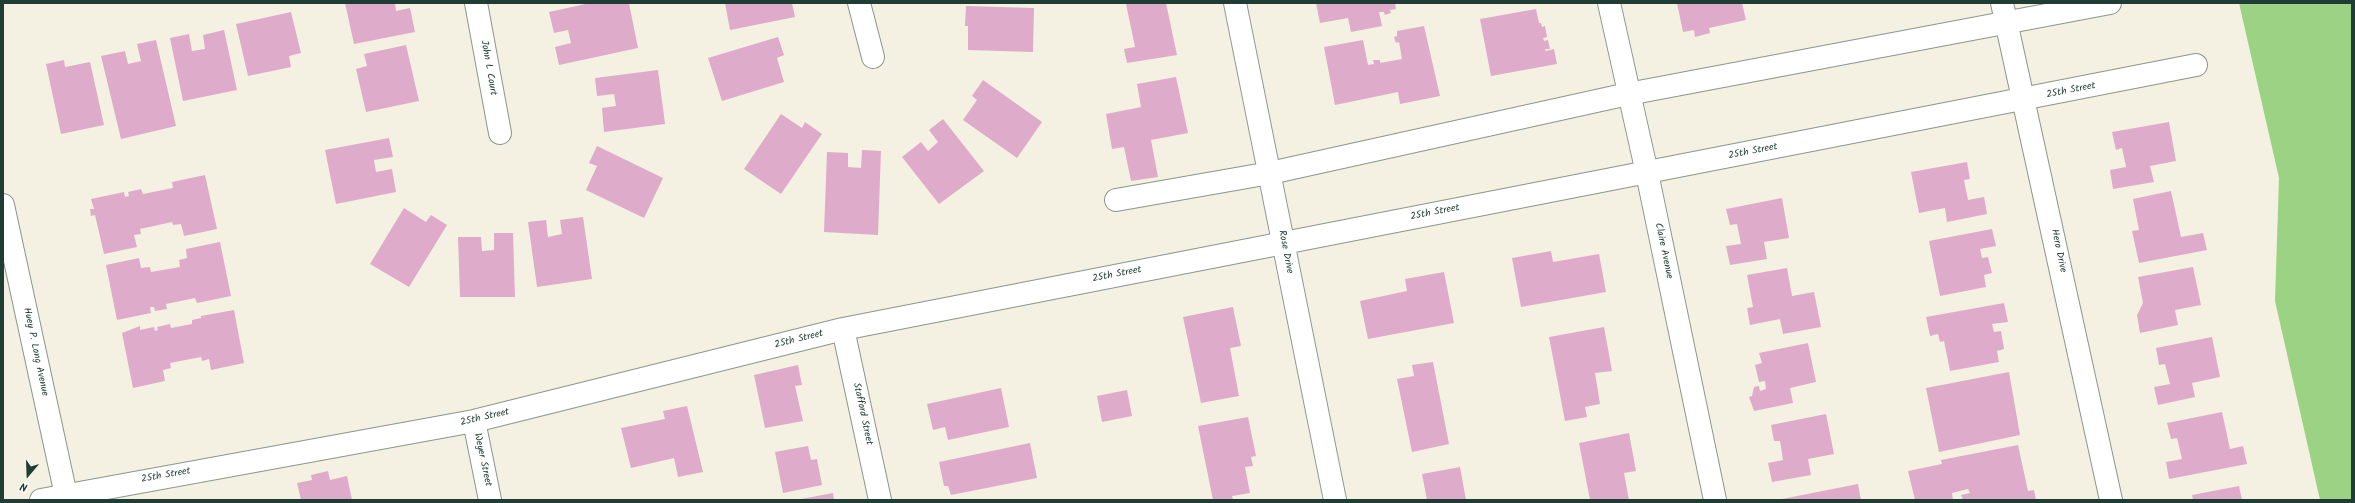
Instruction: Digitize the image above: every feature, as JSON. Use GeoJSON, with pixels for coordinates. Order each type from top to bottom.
{"type":"FeatureCollection","features":[{"type":"Feature","properties":{"kind":"street","name":"John L Court"},"geometry":{"type":"LineString","coordinates":[[476,3],[500,133]]}},
{"type":"Feature","properties":{"kind":"street"},"geometry":{"type":"LineString","coordinates":[[859,3],[872,57]]}},
{"type":"Feature","properties":{"kind":"street","name":"Rose Drive"},"geometry":{"type":"LineString","coordinates":[[1235,3],[1335,500]]}},
{"type":"Feature","properties":{"kind":"street","name":"Claire Avenue"},"geometry":{"type":"LineString","coordinates":[[1609,3],[1628,94],[1647,172],[1715,500]]}},
{"type":"Feature","properties":{"kind":"street"},"geometry":{"type":"LineString","coordinates":[[1116,200],[1270,173],[2004,13],[2110,3]]}},
{"type":"Feature","properties":{"kind":"street","name":"Hero Drive"},"geometry":{"type":"LineString","coordinates":[[2004,13],[2025,100],[2112,500]]}},
{"type":"Feature","properties":{"kind":"street","name":"25th Street"},"geometry":{"type":"LineString","coordinates":[[41,500],[67,497],[474,421],[843,329],[1282,242],[2025,100],[2196,65]]}},
{"type":"Feature","properties":{"kind":"street","name":"Huey P. Long Avenue"},"geometry":{"type":"LineString","coordinates":[[3,205],[67,497]]}},
{"type":"Feature","properties":{"kind":"street","name":"Stafford Street"},"geometry":{"type":"LineString","coordinates":[[843,329],[880,500]]}},
{"type":"Feature","properties":{"kind":"street","name":"Weyer Street"},"geometry":{"type":"LineString","coordinates":[[474,421],[490,500]]}},
{"type":"Feature","properties":{"kind":"green space"},"geometry":{"type":"Polygon","coordinates":[[[2239,3],[2352,3],[2352,500],[2320,500],[2275,301],[2279,178],[2239,3]]]}},
{"type":"Feature","properties":{"kind":"building"},"geometry":{"type":"Polygon","coordinates":[[[345,3],[395,3],[396,11],[410,8],[415,32],[354,44],[345,3]]]}},
{"type":"Feature","properties":{"kind":"building"},"geometry":{"type":"Polygon","coordinates":[[[590,3],[629,3],[638,48],[559,65],[555,47],[571,43],[568,30],[554,33],[549,12],[590,3]]]}},
{"type":"Feature","properties":{"kind":"building"},"geometry":{"type":"Polygon","coordinates":[[[725,3],[792,3],[795,17],[730,30],[725,3]]]}},
{"type":"Feature","properties":{"kind":"building"},"geometry":{"type":"Polygon","coordinates":[[[1166,3],[1177,55],[1127,63],[1124,49],[1135,47],[1126,4],[1166,3]]]}},
{"type":"Feature","properties":{"kind":"building"},"geometry":{"type":"Polygon","coordinates":[[[1316,3],[1395,3],[1396,9],[1390,10],[1391,13],[1385,15],[1384,12],[1379,12],[1382,26],[1351,32],[1348,18],[1320,23],[1316,3]]]}},
{"type":"Feature","properties":{"kind":"building"},"geometry":{"type":"Polygon","coordinates":[[[1677,3],[1742,3],[1746,20],[1709,28],[1710,33],[1695,37],[1694,30],[1683,32],[1677,3]]]}},
{"type":"Feature","properties":{"kind":"building"},"geometry":{"type":"Polygon","coordinates":[[[966,6],[1034,8],[1033,52],[968,50],[968,26],[965,26],[966,6]]]}},
{"type":"Feature","properties":{"kind":"building"},"geometry":{"type":"Polygon","coordinates":[[[1536,9],[1539,23],[1541,23],[1542,27],[1545,26],[1547,37],[1543,38],[1544,41],[1548,40],[1550,49],[1545,49],[1546,51],[1554,49],[1557,64],[1491,76],[1480,19],[1536,9]]]}},
{"type":"Feature","properties":{"kind":"building"},"geometry":{"type":"Polygon","coordinates":[[[291,12],[301,53],[289,56],[291,67],[248,76],[236,24],[291,12]]]}},
{"type":"Feature","properties":{"kind":"building"},"geometry":{"type":"Polygon","coordinates":[[[1424,26],[1440,96],[1400,104],[1398,92],[1335,105],[1324,47],[1363,40],[1368,65],[1374,64],[1373,60],[1380,60],[1380,63],[1402,59],[1399,42],[1396,43],[1394,37],[1397,36],[1397,31],[1424,26]]]}},
{"type":"Feature","properties":{"kind":"building"},"geometry":{"type":"Polygon","coordinates":[[[224,30],[237,90],[183,101],[170,38],[189,34],[192,51],[205,49],[203,35],[224,30]]]}},
{"type":"Feature","properties":{"kind":"building"},"geometry":{"type":"Polygon","coordinates":[[[778,37],[784,55],[777,58],[784,82],[722,101],[708,58],[778,37]]]}},
{"type":"Feature","properties":{"kind":"building"},"geometry":{"type":"Polygon","coordinates":[[[156,40],[176,126],[121,139],[101,56],[125,51],[128,64],[141,61],[137,44],[156,40]]]}},
{"type":"Feature","properties":{"kind":"building"},"geometry":{"type":"Polygon","coordinates":[[[406,45],[419,101],[366,112],[356,69],[367,66],[364,54],[406,45]]]}},
{"type":"Feature","properties":{"kind":"building"},"geometry":{"type":"Polygon","coordinates":[[[64,60],[65,67],[90,62],[104,125],[61,134],[46,64],[64,60]]]}},
{"type":"Feature","properties":{"kind":"building"},"geometry":{"type":"Polygon","coordinates":[[[658,70],[665,124],[604,132],[602,108],[616,106],[614,94],[597,96],[595,78],[658,70]]]}},
{"type":"Feature","properties":{"kind":"building"},"geometry":{"type":"Polygon","coordinates":[[[1176,77],[1188,133],[1151,140],[1158,177],[1131,181],[1124,147],[1112,149],[1106,114],[1141,107],[1137,84],[1176,77]]]}},
{"type":"Feature","properties":{"kind":"building"},"geometry":{"type":"Polygon","coordinates":[[[983,80],[1042,122],[1017,158],[963,120],[977,100],[972,96],[983,80]]]}},
{"type":"Feature","properties":{"kind":"building"},"geometry":{"type":"Polygon","coordinates":[[[781,114],[802,128],[805,122],[822,134],[781,194],[744,169],[781,114]]]}},
{"type":"Feature","properties":{"kind":"building"},"geometry":{"type":"Polygon","coordinates":[[[943,119],[984,171],[939,204],[902,157],[921,142],[928,151],[938,142],[929,130],[943,119]]]}},
{"type":"Feature","properties":{"kind":"building"},"geometry":{"type":"Polygon","coordinates":[[[2169,122],[2176,161],[2150,166],[2154,182],[2113,189],[2110,170],[2126,167],[2122,148],[2116,150],[2112,132],[2169,122]]]}},
{"type":"Feature","properties":{"kind":"building"},"geometry":{"type":"Polygon","coordinates":[[[389,138],[393,157],[374,160],[376,172],[392,169],[396,192],[336,204],[325,150],[389,138]]]}},
{"type":"Feature","properties":{"kind":"building"},"geometry":{"type":"Polygon","coordinates":[[[597,146],[663,178],[644,218],[586,190],[597,166],[589,163],[597,146]]]}},
{"type":"Feature","properties":{"kind":"building"},"geometry":{"type":"Polygon","coordinates":[[[862,150],[881,151],[878,235],[824,232],[827,152],[848,153],[848,167],[861,168],[862,150]]]}},
{"type":"Feature","properties":{"kind":"building"},"geometry":{"type":"Polygon","coordinates":[[[1967,162],[1970,179],[1964,180],[1968,200],[1984,197],[1987,214],[1947,222],[1945,208],[1919,213],[1911,172],[1967,162]]]}},
{"type":"Feature","properties":{"kind":"building"},"geometry":{"type":"Polygon","coordinates":[[[205,175],[217,229],[184,236],[181,224],[173,225],[172,222],[140,229],[141,234],[134,235],[137,247],[104,254],[95,215],[91,216],[90,209],[94,209],[91,199],[124,192],[125,197],[129,196],[128,192],[141,189],[143,194],[173,188],[172,182],[205,175]]]}},
{"type":"Feature","properties":{"kind":"building"},"geometry":{"type":"Polygon","coordinates":[[[2171,191],[2181,237],[2203,233],[2207,250],[2139,263],[2132,231],[2139,230],[2133,199],[2171,191]]]}},
{"type":"Feature","properties":{"kind":"building"},"geometry":{"type":"Polygon","coordinates":[[[1782,198],[1789,238],[1764,242],[1767,259],[1730,265],[1726,246],[1741,244],[1737,224],[1730,225],[1726,209],[1782,198]]]}},
{"type":"Feature","properties":{"kind":"building"},"geometry":{"type":"Polygon","coordinates":[[[404,208],[426,222],[431,215],[447,225],[409,287],[370,264],[404,208]]]}},
{"type":"Feature","properties":{"kind":"building"},"geometry":{"type":"Polygon","coordinates":[[[583,217],[592,279],[537,287],[528,222],[546,220],[548,237],[562,234],[560,220],[583,217]]]}},
{"type":"Feature","properties":{"kind":"building"},"geometry":{"type":"Polygon","coordinates":[[[1992,229],[1996,246],[1980,249],[1982,258],[1988,257],[1992,273],[1984,275],[1986,287],[1940,296],[1929,241],[1992,229]]]}},
{"type":"Feature","properties":{"kind":"building"},"geometry":{"type":"Polygon","coordinates":[[[494,233],[513,233],[515,297],[460,297],[458,237],[481,237],[482,251],[494,250],[494,233]]]}},
{"type":"Feature","properties":{"kind":"building"},"geometry":{"type":"Polygon","coordinates":[[[220,242],[231,296],[197,303],[195,298],[166,304],[167,309],[155,311],[154,307],[150,307],[151,313],[117,320],[106,265],[139,258],[141,268],[150,267],[151,272],[180,267],[179,260],[187,258],[186,249],[220,242]]]}},
{"type":"Feature","properties":{"kind":"building"},"geometry":{"type":"Polygon","coordinates":[[[1551,251],[1553,262],[1599,254],[1606,292],[1521,307],[1512,258],[1551,251]]]}},
{"type":"Feature","properties":{"kind":"building"},"geometry":{"type":"Polygon","coordinates":[[[2193,267],[2201,305],[2175,310],[2178,325],[2140,333],[2137,315],[2143,303],[2138,277],[2193,267]]]}},
{"type":"Feature","properties":{"kind":"building"},"geometry":{"type":"Polygon","coordinates":[[[1787,268],[1792,296],[1814,292],[1821,327],[1783,334],[1780,319],[1750,325],[1747,308],[1753,307],[1747,275],[1787,268]]]}},
{"type":"Feature","properties":{"kind":"building"},"geometry":{"type":"Polygon","coordinates":[[[1444,272],[1454,323],[1368,339],[1360,301],[1407,291],[1405,279],[1444,272]]]}},
{"type":"Feature","properties":{"kind":"building"},"geometry":{"type":"Polygon","coordinates":[[[2004,303],[2008,322],[1992,324],[1994,332],[2001,331],[2004,349],[1997,351],[1999,362],[1950,371],[1944,341],[1940,342],[1938,334],[1930,336],[1926,317],[2004,303]]]}},
{"type":"Feature","properties":{"kind":"building"},"geometry":{"type":"Polygon","coordinates":[[[1233,307],[1241,346],[1230,348],[1239,396],[1201,403],[1183,317],[1233,307]]]}},
{"type":"Feature","properties":{"kind":"building"},"geometry":{"type":"Polygon","coordinates":[[[234,310],[244,363],[211,370],[209,359],[202,361],[201,357],[170,363],[171,368],[163,370],[165,381],[133,388],[122,333],[140,326],[140,330],[154,327],[155,331],[158,330],[157,327],[170,324],[171,328],[192,324],[192,320],[201,318],[201,316],[234,310]]]}},
{"type":"Feature","properties":{"kind":"building"},"geometry":{"type":"Polygon","coordinates":[[[1604,327],[1612,371],[1595,373],[1600,404],[1585,407],[1587,417],[1565,421],[1549,337],[1604,327]]]}},
{"type":"Feature","properties":{"kind":"building"},"geometry":{"type":"Polygon","coordinates":[[[2212,337],[2220,377],[2192,383],[2195,397],[2158,405],[2154,387],[2170,384],[2165,364],[2159,365],[2156,348],[2212,337]]]}},
{"type":"Feature","properties":{"kind":"building"},"geometry":{"type":"Polygon","coordinates":[[[1808,343],[1816,382],[1790,388],[1793,403],[1754,411],[1749,397],[1752,396],[1754,387],[1759,386],[1760,391],[1766,389],[1765,381],[1759,382],[1755,365],[1762,363],[1759,353],[1808,343]]]}},
{"type":"Feature","properties":{"kind":"building"},"geometry":{"type":"Polygon","coordinates":[[[1433,362],[1449,444],[1412,452],[1397,379],[1414,376],[1412,365],[1433,362]]]}},
{"type":"Feature","properties":{"kind":"building"},"geometry":{"type":"Polygon","coordinates":[[[798,365],[802,385],[795,386],[803,421],[765,428],[754,375],[798,365]]]}},
{"type":"Feature","properties":{"kind":"building"},"geometry":{"type":"Polygon","coordinates":[[[2009,372],[2020,435],[1939,452],[1926,388],[2009,372]]]}},
{"type":"Feature","properties":{"kind":"building"},"geometry":{"type":"Polygon","coordinates":[[[1001,388],[1009,427],[948,440],[945,427],[933,430],[927,404],[1001,388]]]}},
{"type":"Feature","properties":{"kind":"building"},"geometry":{"type":"Polygon","coordinates":[[[1127,390],[1132,416],[1102,422],[1097,396],[1127,390]]]}},
{"type":"Feature","properties":{"kind":"building"},"geometry":{"type":"Polygon","coordinates":[[[687,406],[703,472],[678,477],[674,458],[631,468],[621,428],[665,419],[663,411],[687,406]]]}},
{"type":"Feature","properties":{"kind":"building"},"geometry":{"type":"Polygon","coordinates":[[[2222,412],[2230,449],[2243,446],[2247,464],[2169,479],[2166,462],[2182,459],[2177,438],[2171,439],[2167,423],[2222,412]]]}},
{"type":"Feature","properties":{"kind":"building"},"geometry":{"type":"Polygon","coordinates":[[[1826,414],[1834,454],[1808,459],[1811,475],[1772,482],[1768,463],[1783,460],[1780,441],[1774,441],[1771,425],[1826,414]]]}},
{"type":"Feature","properties":{"kind":"building"},"geometry":{"type":"Polygon","coordinates":[[[1248,417],[1256,456],[1251,457],[1253,466],[1245,467],[1250,493],[1232,496],[1233,500],[1213,500],[1198,426],[1248,417]]]}},
{"type":"Feature","properties":{"kind":"building"},"geometry":{"type":"Polygon","coordinates":[[[1629,433],[1636,471],[1624,473],[1629,500],[1590,500],[1579,443],[1629,433]]]}},
{"type":"Feature","properties":{"kind":"building"},"geometry":{"type":"Polygon","coordinates":[[[1030,443],[1037,478],[951,495],[948,486],[944,486],[939,462],[1030,443]]]}},
{"type":"Feature","properties":{"kind":"building"},"geometry":{"type":"Polygon","coordinates":[[[2018,445],[2028,491],[2034,490],[2036,500],[1963,500],[1961,495],[1970,493],[1968,489],[1952,493],[1953,500],[1915,500],[1908,471],[1942,464],[1941,460],[2018,445]]]}},
{"type":"Feature","properties":{"kind":"building"},"geometry":{"type":"Polygon","coordinates":[[[808,446],[811,460],[817,459],[822,485],[783,493],[775,452],[808,446]]]}},
{"type":"Feature","properties":{"kind":"building"},"geometry":{"type":"Polygon","coordinates":[[[1460,467],[1466,500],[1427,500],[1422,474],[1460,467]]]}},
{"type":"Feature","properties":{"kind":"building"},"geometry":{"type":"Polygon","coordinates":[[[328,471],[330,480],[347,476],[352,500],[301,500],[297,483],[312,480],[311,475],[328,471]]]}},
{"type":"Feature","properties":{"kind":"building"},"geometry":{"type":"Polygon","coordinates":[[[1858,484],[1861,500],[1782,500],[1782,499],[1858,484]]]}},
{"type":"Feature","properties":{"kind":"building"},"geometry":{"type":"Polygon","coordinates":[[[2239,486],[2242,500],[2193,500],[2192,495],[2239,486]]]}},
{"type":"Feature","properties":{"kind":"building"},"geometry":{"type":"Polygon","coordinates":[[[833,493],[834,500],[801,500],[801,499],[833,493]]]}}]}
